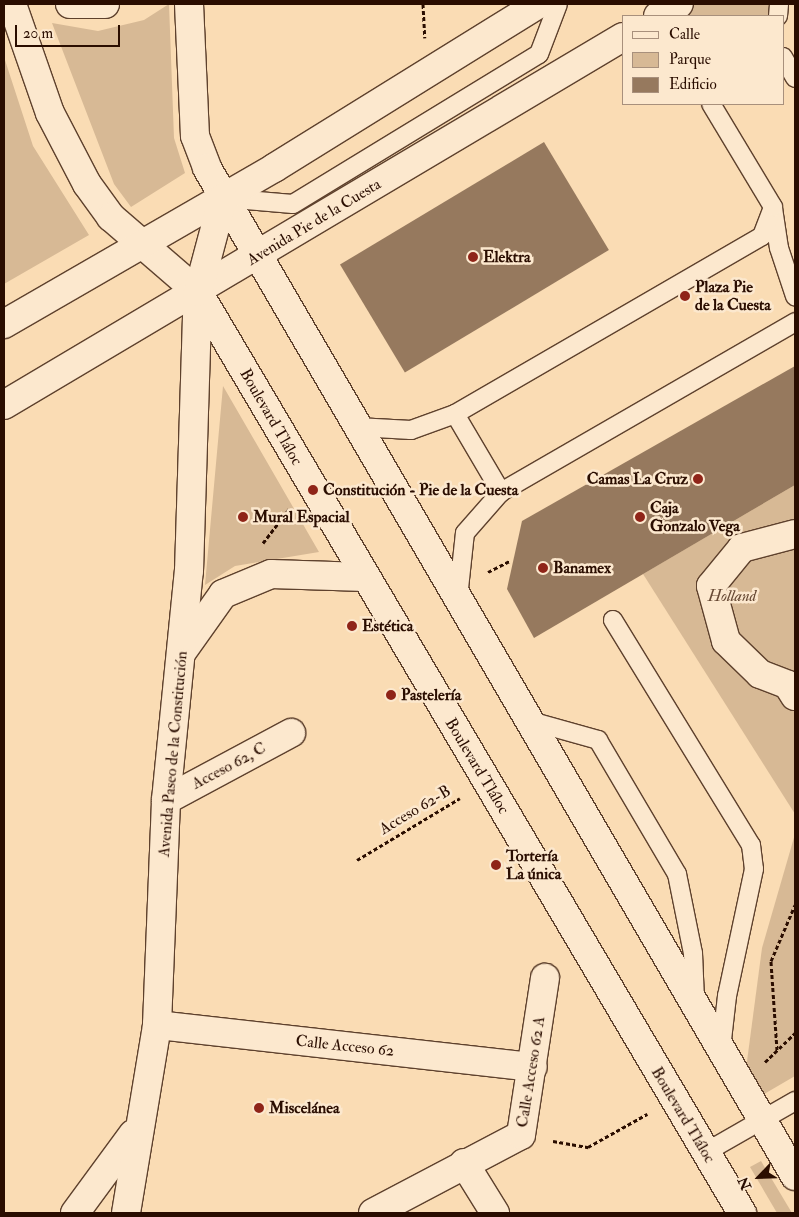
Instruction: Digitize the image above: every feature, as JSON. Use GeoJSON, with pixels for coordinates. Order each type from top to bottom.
{"type":"FeatureCollection","features":[{"type":"Feature","properties":{"kind":"street"},"geometry":{"type":"LineString","coordinates":[[12,4],[50,113],[87,184],[111,217],[141,245],[198,292]]}},
{"type":"Feature","properties":{"kind":"street"},"geometry":{"type":"LineString","coordinates":[[70,4],[105,4]]}},
{"type":"Feature","properties":{"kind":"street"},"geometry":{"type":"LineString","coordinates":[[189,4],[195,136],[223,198],[458,600],[525,719],[795,1176]]}},
{"type":"Feature","properties":{"kind":"street"},"geometry":{"type":"LineString","coordinates":[[4,324],[223,198],[539,4]]}},
{"type":"Feature","properties":{"kind":"street"},"geometry":{"type":"LineString","coordinates":[[660,15],[679,4]]}},
{"type":"Feature","properties":{"kind":"street","name":"Avenida Pie de la Cuesta"},"geometry":{"type":"LineString","coordinates":[[4,406],[619,43]]}},
{"type":"Feature","properties":{"kind":"street","name":"Avenida Paseo de la Constitución"},"geometry":{"type":"LineString","coordinates":[[131,1207],[136,1129],[157,1025],[166,800],[182,652],[198,292],[223,198]]}},
{"type":"Feature","properties":{"kind":"street","name":"Boulevard Tláloc"},"geometry":{"type":"LineString","coordinates":[[198,292],[365,578],[742,1213]]}},
{"type":"Feature","properties":{"kind":"street"},"geometry":{"type":"LineString","coordinates":[[795,534],[742,548],[711,586],[726,641],[760,674],[788,685],[795,696]]}},
{"type":"Feature","properties":{"kind":"street"},"geometry":{"type":"LineString","coordinates":[[182,652],[223,594],[271,574],[365,578]]}},
{"type":"Feature","properties":{"kind":"street","name":"Acceso 62, C"},"geometry":{"type":"LineString","coordinates":[[166,800],[291,733]]}},
{"type":"Feature","properties":{"kind":"street","name":"Calle Acceso 62 A"},"geometry":{"type":"LineString","coordinates":[[373,1213],[464,1163],[521,1135],[533,1067],[545,978]]}},
{"type":"Feature","properties":{"kind":"street","name":"Calle Acceso 62"},"geometry":{"type":"LineString","coordinates":[[157,1025],[533,1067]]}},
{"type":"Feature","properties":{"kind":"street"},"geometry":{"type":"LineString","coordinates":[[75,1213],[136,1129]]}},
{"type":"Feature","properties":{"kind":"street"},"geometry":{"type":"LineString","coordinates":[[464,1163],[495,1213]]}},
{"type":"Feature","properties":{"kind":"lane"},"geometry":{"type":"LineString","coordinates":[[223,198],[293,204],[539,54],[558,4]]}},
{"type":"Feature","properties":{"kind":"lane"},"geometry":{"type":"LineString","coordinates":[[784,59],[795,78]]}},
{"type":"Feature","properties":{"kind":"lane"},"geometry":{"type":"LineString","coordinates":[[712,105],[773,207],[778,248],[795,296]]}},
{"type":"Feature","properties":{"kind":"lane"},"geometry":{"type":"LineString","coordinates":[[357,427],[411,430],[455,414],[762,236],[773,207]]}},
{"type":"Feature","properties":{"kind":"lane"},"geometry":{"type":"LineString","coordinates":[[458,600],[465,533],[501,492],[795,322]]}},
{"type":"Feature","properties":{"kind":"lane"},"geometry":{"type":"LineString","coordinates":[[455,414],[501,492]]}},
{"type":"Feature","properties":{"kind":"lane"},"geometry":{"type":"LineString","coordinates":[[613,620],[751,845],[754,869],[721,1049]]}},
{"type":"Feature","properties":{"kind":"lane"},"geometry":{"type":"LineString","coordinates":[[525,719],[598,740],[677,874],[693,953],[695,1005]]}},
{"type":"Feature","properties":{"kind":"lane"},"geometry":{"type":"LineString","coordinates":[[706,1152],[795,1101]]}},
{"type":"Feature","properties":{"kind":"path","name":"Acceso 62-B"},"geometry":{"type":"LineString","coordinates":[[357,860],[486,782]]}},
{"type":"Feature","properties":{"kind":"path"},"geometry":{"type":"LineString","coordinates":[[795,905],[770,961],[777,1050],[795,1032]]}},
{"type":"Feature","properties":{"kind":"path"},"geometry":{"type":"LineString","coordinates":[[521,1135],[588,1147],[674,1099]]}},
{"type":"Feature","properties":{"kind":"green space"},"geometry":{"type":"Polygon","coordinates":[[[169,4],[174,138],[185,173],[131,207],[114,184],[52,23],[98,31],[144,20],[169,4]]]}},
{"type":"Feature","properties":{"kind":"green space"},"geometry":{"type":"Polygon","coordinates":[[[679,4],[779,4],[778,15],[660,15],[679,4]]]}},
{"type":"Feature","properties":{"kind":"green space"},"geometry":{"type":"Polygon","coordinates":[[[4,57],[33,146],[89,235],[4,284],[4,57]]]}},
{"type":"Feature","properties":{"kind":"green space"},"geometry":{"type":"Polygon","coordinates":[[[223,386],[319,552],[235,566],[205,585],[223,386]]]}},
{"type":"Feature","properties":{"kind":"green space","name":"Holland"},"geometry":{"type":"Polygon","coordinates":[[[795,485],[795,814],[643,574],[795,485]]]}},
{"type":"Feature","properties":{"kind":"green space"},"geometry":{"type":"Polygon","coordinates":[[[795,834],[795,1076],[754,1100],[744,1084],[762,948],[795,834]]]}},
{"type":"Feature","properties":{"kind":"green space"},"geometry":{"type":"Polygon","coordinates":[[[761,1161],[792,1213],[777,1213],[750,1167],[761,1161]]]}},
{"type":"Feature","properties":{"kind":"building","name":"Elektra"},"geometry":{"type":"Polygon","coordinates":[[[544,142],[609,250],[405,373],[340,265],[544,142]]]}},
{"type":"Feature","properties":{"kind":"building"},"geometry":{"type":"Polygon","coordinates":[[[795,366],[795,485],[534,638],[507,589],[522,521],[795,366]]]}},
{"type":"Feature","properties":{"kind":"place","name":"Elektra"},"geometry":{"type":"Point","coordinates":[473,257]}},
{"type":"Feature","properties":{"kind":"place","name":"Plaza Pie de la Cuesta"},"geometry":{"type":"Point","coordinates":[685,296]}},
{"type":"Feature","properties":{"kind":"place","name":"Camas La Cruz"},"geometry":{"type":"Point","coordinates":[698,479]}},
{"type":"Feature","properties":{"kind":"place","name":"Constitución - Pie de la Cuesta"},"geometry":{"type":"Point","coordinates":[313,490]}},
{"type":"Feature","properties":{"kind":"place","name":"Mural Espacial"},"geometry":{"type":"Point","coordinates":[243,517]}},
{"type":"Feature","properties":{"kind":"place","name":"Caja Gonzalo Vega"},"geometry":{"type":"Point","coordinates":[640,517]}},
{"type":"Feature","properties":{"kind":"place","name":"Banamex"},"geometry":{"type":"Point","coordinates":[543,568]}},
{"type":"Feature","properties":{"kind":"place","name":"Estética"},"geometry":{"type":"Point","coordinates":[352,626]}},
{"type":"Feature","properties":{"kind":"place","name":"Pastelería"},"geometry":{"type":"Point","coordinates":[391,695]}},
{"type":"Feature","properties":{"kind":"place","name":"Tortería La única"},"geometry":{"type":"Point","coordinates":[496,865]}},
{"type":"Feature","properties":{"kind":"place","name":"Miscelánea"},"geometry":{"type":"Point","coordinates":[259,1108]}}]}
